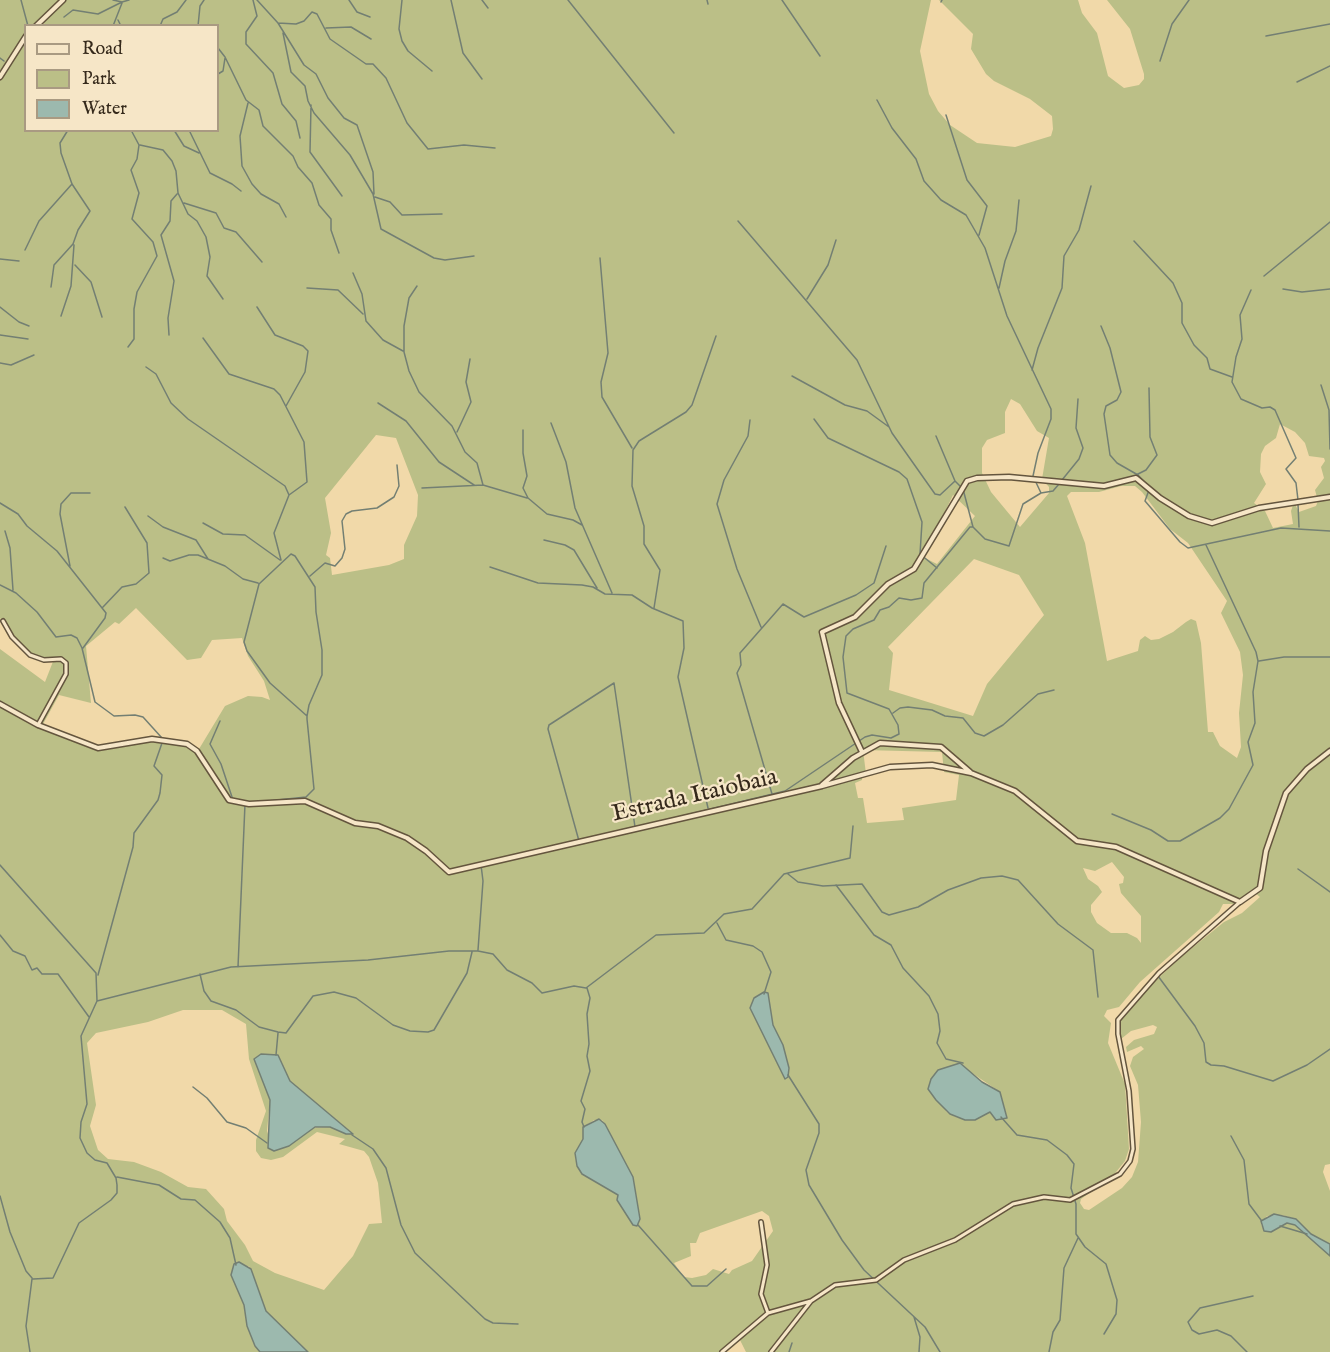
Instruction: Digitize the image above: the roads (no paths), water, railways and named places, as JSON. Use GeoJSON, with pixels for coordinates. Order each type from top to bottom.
{"type":"FeatureCollection","features":[{"type":"Feature","properties":{"kind":"street"},"geometry":{"type":"LineString","coordinates":[[38,24],[63,0]]}},
{"type":"Feature","properties":{"kind":"street"},"geometry":{"type":"LineString","coordinates":[[0,77],[24,39]]}},
{"type":"Feature","properties":{"kind":"street"},"geometry":{"type":"LineString","coordinates":[[862,752],[839,703],[822,632],[855,617],[888,584],[914,568],[967,481],[977,478],[1009,477],[1104,486],[1136,478],[1160,498],[1189,516],[1212,523],[1259,508],[1330,497]]}},
{"type":"Feature","properties":{"kind":"street"},"geometry":{"type":"LineString","coordinates":[[3,621],[12,637],[30,655],[44,660],[61,659],[66,663],[66,674],[38,725]]}},
{"type":"Feature","properties":{"kind":"street","name":"Estrada Itaiobaia"},"geometry":{"type":"LineString","coordinates":[[0,705],[38,725],[101,749],[152,739],[187,744],[197,751],[229,800],[249,804],[305,801],[355,823],[389,830],[407,838],[426,851],[446,870],[453,872],[902,766],[932,765],[971,773],[1021,794],[1077,841],[1116,847],[1240,902]]}},
{"type":"Feature","properties":{"kind":"street"},"geometry":{"type":"LineString","coordinates":[[822,786],[862,752],[879,743],[935,745],[945,748],[971,773]]}},
{"type":"Feature","properties":{"kind":"street"},"geometry":{"type":"LineString","coordinates":[[722,1352],[768,1313],[811,1301],[842,1282],[876,1280],[904,1260],[955,1240],[1013,1203],[1044,1197],[1070,1200],[1120,1174],[1130,1161],[1133,1149],[1129,1091],[1118,1034],[1118,1020],[1159,973],[1240,902],[1260,888],[1266,850],[1286,793],[1307,769],[1330,751]]}},
{"type":"Feature","properties":{"kind":"street"},"geometry":{"type":"LineString","coordinates":[[761,1222],[767,1265],[761,1294],[768,1313]]}},
{"type":"Feature","properties":{"kind":"street"},"geometry":{"type":"LineString","coordinates":[[771,1352],[811,1301]]}},
{"type":"Feature","properties":{"kind":"water"},"geometry":{"type":"Polygon","coordinates":[[[764,992],[768,993],[773,1025],[783,1045],[789,1068],[788,1077],[785,1079],[750,1008],[754,998],[764,992]]]}},
{"type":"Feature","properties":{"kind":"water"},"geometry":{"type":"Polygon","coordinates":[[[261,1054],[278,1055],[290,1081],[353,1134],[346,1134],[330,1127],[315,1127],[289,1146],[274,1151],[268,1148],[270,1100],[254,1059],[261,1054]]]}},
{"type":"Feature","properties":{"kind":"water"},"geometry":{"type":"Polygon","coordinates":[[[960,1063],[982,1082],[1000,1092],[1007,1118],[996,1120],[990,1112],[975,1120],[965,1120],[950,1114],[936,1100],[928,1089],[931,1079],[938,1070],[960,1063]]]}},
{"type":"Feature","properties":{"kind":"water"},"geometry":{"type":"Polygon","coordinates":[[[599,1119],[605,1124],[633,1177],[640,1219],[637,1226],[633,1225],[617,1200],[618,1195],[582,1174],[577,1166],[575,1153],[583,1139],[583,1127],[599,1119]]]}},
{"type":"Feature","properties":{"kind":"water"},"geometry":{"type":"Polygon","coordinates":[[[1274,1214],[1296,1219],[1311,1234],[1330,1244],[1330,1256],[1295,1225],[1287,1223],[1271,1232],[1264,1231],[1261,1221],[1274,1214]]]}},
{"type":"Feature","properties":{"kind":"water"},"geometry":{"type":"Polygon","coordinates":[[[239,1262],[251,1269],[266,1311],[308,1352],[260,1352],[255,1346],[247,1326],[244,1305],[231,1275],[234,1264],[239,1262]]]}},
{"type":"Feature","properties":{"kind":"waterway"},"geometry":{"type":"LineString","coordinates":[[21,0],[27,24]]}},
{"type":"Feature","properties":{"kind":"waterway"},"geometry":{"type":"LineString","coordinates":[[113,0],[122,2],[129,0]]}},
{"type":"Feature","properties":{"kind":"waterway"},"geometry":{"type":"LineString","coordinates":[[161,24],[163,19],[177,12],[186,0]]}},
{"type":"Feature","properties":{"kind":"waterway"},"geometry":{"type":"LineString","coordinates":[[198,24],[200,6],[204,0]]}},
{"type":"Feature","properties":{"kind":"waterway"},"geometry":{"type":"LineString","coordinates":[[253,0],[257,16],[246,32],[246,44],[273,73],[282,104],[296,121],[300,138]]}},
{"type":"Feature","properties":{"kind":"waterway"},"geometry":{"type":"LineString","coordinates":[[257,0],[278,23],[304,65],[316,74],[328,98],[344,118],[357,125],[373,172],[374,194]]}},
{"type":"Feature","properties":{"kind":"waterway"},"geometry":{"type":"LineString","coordinates":[[349,0],[357,12],[370,17]]}},
{"type":"Feature","properties":{"kind":"waterway"},"geometry":{"type":"LineString","coordinates":[[402,0],[399,29],[402,41],[408,51],[432,71]]}},
{"type":"Feature","properties":{"kind":"waterway"},"geometry":{"type":"LineString","coordinates":[[451,0],[463,53],[482,79]]}},
{"type":"Feature","properties":{"kind":"waterway"},"geometry":{"type":"LineString","coordinates":[[482,0],[488,8]]}},
{"type":"Feature","properties":{"kind":"waterway"},"geometry":{"type":"LineString","coordinates":[[568,0],[674,133]]}},
{"type":"Feature","properties":{"kind":"waterway"},"geometry":{"type":"LineString","coordinates":[[707,0],[708,4]]}},
{"type":"Feature","properties":{"kind":"waterway"},"geometry":{"type":"LineString","coordinates":[[782,0],[820,56]]}},
{"type":"Feature","properties":{"kind":"waterway"},"geometry":{"type":"LineString","coordinates":[[1160,61],[1172,24],[1189,0]]}},
{"type":"Feature","properties":{"kind":"waterway"},"geometry":{"type":"LineString","coordinates":[[64,17],[73,10],[98,14],[122,2]]}},
{"type":"Feature","properties":{"kind":"waterway"},"geometry":{"type":"LineString","coordinates":[[114,24],[122,3]]}},
{"type":"Feature","properties":{"kind":"waterway"},"geometry":{"type":"LineString","coordinates":[[278,23],[296,24],[304,21],[312,12],[317,14],[330,39],[366,64],[373,64],[386,78],[407,123],[428,149],[464,145],[495,148]]}},
{"type":"Feature","properties":{"kind":"waterway"},"geometry":{"type":"LineString","coordinates":[[118,20],[120,24]]}},
{"type":"Feature","properties":{"kind":"waterway"},"geometry":{"type":"LineString","coordinates":[[1266,36],[1330,24]]}},
{"type":"Feature","properties":{"kind":"waterway"},"geometry":{"type":"LineString","coordinates":[[326,28],[351,27],[371,39]]}},
{"type":"Feature","properties":{"kind":"waterway"},"geometry":{"type":"LineString","coordinates":[[283,33],[291,72],[305,86],[308,101],[314,113],[350,155],[373,194],[381,229],[434,258],[445,260],[474,256]]}},
{"type":"Feature","properties":{"kind":"waterway"},"geometry":{"type":"LineString","coordinates":[[219,49],[246,100],[259,110],[263,126],[293,156],[298,167],[312,183],[319,205],[331,219],[331,230],[339,253]]}},
{"type":"Feature","properties":{"kind":"waterway"},"geometry":{"type":"LineString","coordinates":[[0,58],[4,61]]}},
{"type":"Feature","properties":{"kind":"waterway"},"geometry":{"type":"LineString","coordinates":[[219,73],[223,71],[225,58]]}},
{"type":"Feature","properties":{"kind":"waterway"},"geometry":{"type":"LineString","coordinates":[[1297,82],[1330,66]]}},
{"type":"Feature","properties":{"kind":"waterway"},"geometry":{"type":"LineString","coordinates":[[877,100],[892,128],[916,159],[924,181],[941,200],[966,215],[985,248],[1007,316],[1051,409],[1051,419],[1038,453],[1033,476],[1041,493]]}},
{"type":"Feature","properties":{"kind":"waterway"},"geometry":{"type":"LineString","coordinates":[[248,103],[240,136],[242,166],[252,184],[261,194],[279,204],[286,217]]}},
{"type":"Feature","properties":{"kind":"waterway"},"geometry":{"type":"LineString","coordinates":[[311,105],[310,152],[342,196]]}},
{"type":"Feature","properties":{"kind":"waterway"},"geometry":{"type":"LineString","coordinates":[[946,115],[967,180],[987,206],[979,235]]}},
{"type":"Feature","properties":{"kind":"waterway"},"geometry":{"type":"LineString","coordinates":[[51,287],[54,265],[73,244],[78,230],[90,211],[72,184],[61,153],[60,143],[67,132]]}},
{"type":"Feature","properties":{"kind":"waterway"},"geometry":{"type":"LineString","coordinates":[[128,347],[134,339],[134,309],[137,292],[157,256],[153,242],[132,219],[139,193],[131,170],[137,159],[139,145],[132,132]]}},
{"type":"Feature","properties":{"kind":"waterway"},"geometry":{"type":"LineString","coordinates":[[175,132],[184,146],[199,153]]}},
{"type":"Feature","properties":{"kind":"waterway"},"geometry":{"type":"LineString","coordinates":[[190,132],[210,173],[241,191]]}},
{"type":"Feature","properties":{"kind":"waterway"},"geometry":{"type":"LineString","coordinates":[[140,145],[163,150],[172,161],[176,171],[178,193],[188,214],[197,221],[206,237],[210,257],[207,276],[223,299]]}},
{"type":"Feature","properties":{"kind":"waterway"},"geometry":{"type":"LineString","coordinates":[[25,250],[39,221],[72,184]]}},
{"type":"Feature","properties":{"kind":"waterway"},"geometry":{"type":"LineString","coordinates":[[1032,370],[1038,348],[1062,288],[1064,256],[1079,230],[1091,186]]}},
{"type":"Feature","properties":{"kind":"waterway"},"geometry":{"type":"LineString","coordinates":[[169,335],[168,318],[174,281],[161,235],[170,221],[171,201],[177,194]]}},
{"type":"Feature","properties":{"kind":"waterway"},"geometry":{"type":"LineString","coordinates":[[375,197],[390,202],[402,215],[442,214]]}},
{"type":"Feature","properties":{"kind":"waterway"},"geometry":{"type":"LineString","coordinates":[[999,288],[1005,261],[1016,231],[1019,200]]}},
{"type":"Feature","properties":{"kind":"waterway"},"geometry":{"type":"LineString","coordinates":[[184,203],[216,213],[224,228],[236,232],[262,262]]}},
{"type":"Feature","properties":{"kind":"waterway"},"geometry":{"type":"LineString","coordinates":[[738,221],[857,360],[892,433],[935,494],[940,495],[955,481]]}},
{"type":"Feature","properties":{"kind":"waterway"},"geometry":{"type":"LineString","coordinates":[[1264,276],[1330,222]]}},
{"type":"Feature","properties":{"kind":"waterway"},"geometry":{"type":"LineString","coordinates":[[807,299],[828,265],[836,240]]}},
{"type":"Feature","properties":{"kind":"waterway"},"geometry":{"type":"LineString","coordinates":[[1134,241],[1173,283],[1182,303],[1182,323],[1194,345],[1207,358],[1210,369],[1232,377]]}},
{"type":"Feature","properties":{"kind":"waterway"},"geometry":{"type":"LineString","coordinates":[[61,316],[71,286],[74,245]]}},
{"type":"Feature","properties":{"kind":"waterway"},"geometry":{"type":"LineString","coordinates":[[600,258],[608,353],[601,382],[602,397],[632,448]]}},
{"type":"Feature","properties":{"kind":"waterway"},"geometry":{"type":"LineString","coordinates":[[0,259],[19,261]]}},
{"type":"Feature","properties":{"kind":"waterway"},"geometry":{"type":"LineString","coordinates":[[75,265],[91,282],[102,317]]}},
{"type":"Feature","properties":{"kind":"waterway"},"geometry":{"type":"LineString","coordinates":[[353,273],[362,294],[366,321],[383,340],[403,351]]}},
{"type":"Feature","properties":{"kind":"waterway"},"geometry":{"type":"LineString","coordinates":[[417,286],[409,298],[404,326],[404,352],[409,371],[419,392],[452,426],[465,452],[477,463],[483,485]]}},
{"type":"Feature","properties":{"kind":"waterway"},"geometry":{"type":"LineString","coordinates":[[307,288],[338,290],[363,314]]}},
{"type":"Feature","properties":{"kind":"waterway"},"geometry":{"type":"LineString","coordinates":[[1283,289],[1302,292],[1330,289]]}},
{"type":"Feature","properties":{"kind":"waterway"},"geometry":{"type":"LineString","coordinates":[[1251,290],[1240,315],[1242,339],[1232,382],[1241,399],[1262,408],[1270,407],[1275,410],[1296,458],[1286,469],[1296,483],[1298,500]]}},
{"type":"Feature","properties":{"kind":"waterway"},"geometry":{"type":"LineString","coordinates":[[0,307],[19,322],[29,326]]}},
{"type":"Feature","properties":{"kind":"waterway"},"geometry":{"type":"LineString","coordinates":[[257,307],[275,335],[303,346],[308,351],[305,372],[286,406]]}},
{"type":"Feature","properties":{"kind":"waterway"},"geometry":{"type":"LineString","coordinates":[[1101,326],[1110,348],[1121,392],[1117,400],[1106,406],[1104,414],[1110,455],[1117,463],[1138,475],[1148,486]]}},
{"type":"Feature","properties":{"kind":"waterway"},"geometry":{"type":"LineString","coordinates":[[0,335],[28,339]]}},
{"type":"Feature","properties":{"kind":"waterway"},"geometry":{"type":"LineString","coordinates":[[654,608],[660,570],[644,544],[644,526],[632,486],[633,450],[639,441],[686,412],[692,405],[716,336]]}},
{"type":"Feature","properties":{"kind":"waterway"},"geometry":{"type":"LineString","coordinates":[[203,338],[229,374],[274,389],[280,395],[304,442],[307,482],[289,495],[274,533],[281,560]]}},
{"type":"Feature","properties":{"kind":"waterway"},"geometry":{"type":"LineString","coordinates":[[0,363],[11,365],[34,355]]}},
{"type":"Feature","properties":{"kind":"waterway"},"geometry":{"type":"LineString","coordinates":[[457,432],[471,402],[466,382],[470,359]]}},
{"type":"Feature","properties":{"kind":"waterway"},"geometry":{"type":"LineString","coordinates":[[146,367],[156,374],[171,403],[188,419],[285,486],[289,495]]}},
{"type":"Feature","properties":{"kind":"waterway"},"geometry":{"type":"LineString","coordinates":[[792,376],[845,405],[867,411],[889,427]]}},
{"type":"Feature","properties":{"kind":"waterway"},"geometry":{"type":"LineString","coordinates":[[1321,385],[1329,410],[1330,449]]}},
{"type":"Feature","properties":{"kind":"waterway"},"geometry":{"type":"LineString","coordinates":[[1138,474],[1146,470],[1157,455],[1150,437],[1149,388]]}},
{"type":"Feature","properties":{"kind":"waterway"},"geometry":{"type":"LineString","coordinates":[[1062,480],[1079,459],[1083,448],[1076,428],[1078,399]]}},
{"type":"Feature","properties":{"kind":"waterway"},"geometry":{"type":"LineString","coordinates":[[378,403],[406,421],[439,462],[474,485]]}},
{"type":"Feature","properties":{"kind":"waterway"},"geometry":{"type":"LineString","coordinates":[[814,419],[828,438],[899,472],[907,479],[922,522],[920,554],[937,568]]}},
{"type":"Feature","properties":{"kind":"waterway"},"geometry":{"type":"LineString","coordinates":[[750,420],[748,436],[724,480],[717,504],[737,569],[761,627]]}},
{"type":"Feature","properties":{"kind":"waterway"},"geometry":{"type":"LineString","coordinates":[[551,423],[566,462],[575,508],[612,593]]}},
{"type":"Feature","properties":{"kind":"waterway"},"geometry":{"type":"LineString","coordinates":[[523,430],[523,453],[527,476],[523,488],[528,498],[547,514],[573,520],[582,525]]}},
{"type":"Feature","properties":{"kind":"waterway"},"geometry":{"type":"LineString","coordinates":[[936,436],[955,481],[963,489],[973,527],[985,539],[1009,546],[1023,504],[1041,493],[1053,491],[1059,484]]}},
{"type":"Feature","properties":{"kind":"waterway"},"geometry":{"type":"LineString","coordinates":[[310,576],[325,563],[335,566],[342,558],[345,549],[342,521],[346,514],[352,511],[377,508],[394,497],[399,486],[397,465]]}},
{"type":"Feature","properties":{"kind":"waterway"},"geometry":{"type":"LineString","coordinates":[[422,488],[483,485],[527,498]]}},
{"type":"Feature","properties":{"kind":"waterway"},"geometry":{"type":"LineString","coordinates":[[1149,490],[1145,501],[1180,542],[1188,548],[1281,528],[1330,531]]}},
{"type":"Feature","properties":{"kind":"waterway"},"geometry":{"type":"LineString","coordinates":[[70,566],[60,514],[61,504],[71,493],[90,493]]}},
{"type":"Feature","properties":{"kind":"waterway"},"geometry":{"type":"LineString","coordinates":[[0,503],[18,514],[27,526],[57,551],[106,613],[105,618],[83,648]]}},
{"type":"Feature","properties":{"kind":"waterway"},"geometry":{"type":"LineString","coordinates":[[1298,504],[1299,527]]}},
{"type":"Feature","properties":{"kind":"waterway"},"geometry":{"type":"LineString","coordinates":[[103,607],[122,587],[136,584],[149,573],[147,543],[125,507]]}},
{"type":"Feature","properties":{"kind":"waterway"},"geometry":{"type":"LineString","coordinates":[[148,516],[163,527],[196,540],[208,559]]}},
{"type":"Feature","properties":{"kind":"waterway"},"geometry":{"type":"LineString","coordinates":[[203,523],[223,534],[245,535],[280,560]]}},
{"type":"Feature","properties":{"kind":"waterway"},"geometry":{"type":"LineString","coordinates":[[649,824],[785,791],[865,737],[872,735],[891,738],[899,734],[898,725],[889,709],[847,693],[843,657],[846,636],[853,629],[874,620],[880,610],[889,607],[899,598],[911,600],[922,598],[924,583],[970,527],[973,527]]}},
{"type":"Feature","properties":{"kind":"waterway"},"geometry":{"type":"LineString","coordinates":[[5,531],[10,548],[13,590]]}},
{"type":"Feature","properties":{"kind":"waterway"},"geometry":{"type":"LineString","coordinates":[[544,540],[565,545],[574,550],[597,588]]}},
{"type":"Feature","properties":{"kind":"waterway"},"geometry":{"type":"LineString","coordinates":[[1112,814],[1151,830],[1168,841],[1180,841],[1220,818],[1229,809],[1253,765],[1248,742],[1255,723],[1253,692],[1258,661],[1256,652],[1206,545]]}},
{"type":"Feature","properties":{"kind":"waterway"},"geometry":{"type":"LineString","coordinates":[[772,794],[737,673],[741,665],[740,653],[783,604],[804,617],[856,595],[874,583],[886,546]]}},
{"type":"Feature","properties":{"kind":"waterway"},"geometry":{"type":"LineString","coordinates":[[258,802],[306,797],[314,789],[307,716],[309,705],[322,675],[322,650],[315,587],[295,556],[291,554],[259,584],[244,642],[247,651],[270,683],[307,716]]}},
{"type":"Feature","properties":{"kind":"waterway"},"geometry":{"type":"LineString","coordinates":[[163,558],[170,561],[189,555],[198,555],[225,566],[243,579],[258,583]]}},
{"type":"Feature","properties":{"kind":"waterway"},"geometry":{"type":"LineString","coordinates":[[490,567],[538,583],[582,585],[593,587],[605,594],[632,595],[652,608],[683,621],[684,648],[678,677],[708,808]]}},
{"type":"Feature","properties":{"kind":"waterway"},"geometry":{"type":"LineString","coordinates":[[0,585],[16,593],[37,612],[56,637],[71,635],[77,638],[82,648],[95,702],[114,716],[143,717],[162,738]]}},
{"type":"Feature","properties":{"kind":"waterway"},"geometry":{"type":"LineString","coordinates":[[1259,661],[1284,657],[1330,657]]}},
{"type":"Feature","properties":{"kind":"waterway"},"geometry":{"type":"LineString","coordinates":[[579,841],[548,729],[549,725],[614,683],[635,827]]}},
{"type":"Feature","properties":{"kind":"waterway"},"geometry":{"type":"LineString","coordinates":[[893,713],[900,708],[908,707],[932,710],[945,716],[963,718],[975,733],[984,736],[1003,725],[1038,694],[1054,690]]}},
{"type":"Feature","properties":{"kind":"waterway"},"geometry":{"type":"LineString","coordinates":[[220,721],[210,744],[221,764],[233,800]]}},
{"type":"Feature","properties":{"kind":"waterway"},"geometry":{"type":"LineString","coordinates":[[98,975],[133,847],[134,833],[158,800],[160,793],[162,775],[154,766],[162,743]]}},
{"type":"Feature","properties":{"kind":"waterway"},"geometry":{"type":"LineString","coordinates":[[238,967],[245,804]]}},
{"type":"Feature","properties":{"kind":"waterway"},"geometry":{"type":"LineString","coordinates":[[97,1001],[231,967],[368,960],[449,951],[478,951],[493,954],[507,970],[532,983],[542,993],[574,986],[586,988],[656,935],[704,933],[724,914],[752,909],[784,874],[850,858],[853,826]]}},
{"type":"Feature","properties":{"kind":"waterway"},"geometry":{"type":"LineString","coordinates":[[0,865],[96,973],[97,1001],[81,1036],[87,1104],[81,1122],[80,1138],[87,1153],[95,1160],[107,1163],[116,1178],[117,1185],[117,1193],[111,1200],[79,1223],[53,1278],[33,1279]]}},
{"type":"Feature","properties":{"kind":"waterway"},"geometry":{"type":"LineString","coordinates":[[478,950],[483,881],[481,865]]}},
{"type":"Feature","properties":{"kind":"waterway"},"geometry":{"type":"LineString","coordinates":[[1298,869],[1330,892]]}},
{"type":"Feature","properties":{"kind":"waterway"},"geometry":{"type":"LineString","coordinates":[[788,874],[798,882],[823,886],[862,884],[882,912],[889,915],[918,907],[948,890],[981,878],[1002,876],[1018,880],[1058,924],[1093,950],[1098,997]]}},
{"type":"Feature","properties":{"kind":"waterway"},"geometry":{"type":"LineString","coordinates":[[836,885],[874,935],[891,945],[903,968],[929,996],[938,1014],[940,1031],[937,1043],[946,1059],[963,1063]]}},
{"type":"Feature","properties":{"kind":"waterway"},"geometry":{"type":"LineString","coordinates":[[717,923],[726,940],[753,946],[762,952],[771,972],[764,994]]}},
{"type":"Feature","properties":{"kind":"waterway"},"geometry":{"type":"LineString","coordinates":[[0,935],[13,951],[25,956],[32,970],[37,968],[42,974],[58,974],[89,1017]]}},
{"type":"Feature","properties":{"kind":"waterway"},"geometry":{"type":"LineString","coordinates":[[200,974],[204,991],[211,1001],[236,1010],[259,1027],[278,1032],[286,1033],[313,996],[334,992],[356,998],[393,1025],[410,1031],[428,1032],[434,1030],[467,973],[472,952]]}},
{"type":"Feature","properties":{"kind":"waterway"},"geometry":{"type":"LineString","coordinates":[[1158,976],[1195,1026],[1204,1043],[1206,1062],[1211,1065],[1224,1066],[1273,1081],[1307,1065],[1330,1049]]}},
{"type":"Feature","properties":{"kind":"waterway"},"geometry":{"type":"LineString","coordinates":[[584,1127],[582,1122],[585,1109],[581,1101],[590,1071],[587,1056],[589,1044],[587,1014],[590,998],[587,988]]}},
{"type":"Feature","properties":{"kind":"waterway"},"geometry":{"type":"LineString","coordinates":[[276,1055],[278,1033]]}},
{"type":"Feature","properties":{"kind":"waterway"},"geometry":{"type":"LineString","coordinates":[[788,1075],[819,1124],[819,1133],[806,1170],[809,1185],[842,1240],[864,1270],[925,1327],[940,1352]]}},
{"type":"Feature","properties":{"kind":"waterway"},"geometry":{"type":"LineString","coordinates":[[193,1087],[207,1098],[227,1122],[246,1128],[267,1143]]}},
{"type":"Feature","properties":{"kind":"waterway"},"geometry":{"type":"LineString","coordinates":[[1001,1117],[1017,1135],[1047,1140],[1067,1155],[1074,1164],[1071,1188],[1076,1204],[1076,1234],[1085,1247],[1106,1264],[1117,1300],[1116,1314],[1104,1334]]}},
{"type":"Feature","properties":{"kind":"waterway"},"geometry":{"type":"LineString","coordinates":[[352,1135],[373,1149],[386,1168],[401,1225],[415,1253],[485,1319],[493,1323],[518,1324]]}},
{"type":"Feature","properties":{"kind":"waterway"},"geometry":{"type":"LineString","coordinates":[[1231,1136],[1244,1160],[1249,1204],[1261,1220]]}},
{"type":"Feature","properties":{"kind":"waterway"},"geometry":{"type":"LineString","coordinates":[[117,1177],[159,1185],[181,1199],[195,1200],[220,1222],[230,1238],[236,1265]]}},
{"type":"Feature","properties":{"kind":"waterway"},"geometry":{"type":"LineString","coordinates":[[0,1196],[10,1232],[26,1271],[32,1278]]}},
{"type":"Feature","properties":{"kind":"waterway"},"geometry":{"type":"LineString","coordinates":[[638,1225],[692,1286],[707,1286],[726,1269]]}},
{"type":"Feature","properties":{"kind":"waterway"},"geometry":{"type":"LineString","coordinates":[[1280,1226],[1307,1234]]}},
{"type":"Feature","properties":{"kind":"waterway"},"geometry":{"type":"LineString","coordinates":[[1049,1352],[1053,1332],[1060,1320],[1064,1268],[1078,1238]]}},
{"type":"Feature","properties":{"kind":"waterway"},"geometry":{"type":"LineString","coordinates":[[30,1352],[26,1326],[32,1279]]}},
{"type":"Feature","properties":{"kind":"waterway"},"geometry":{"type":"LineString","coordinates":[[1247,1352],[1231,1336],[1217,1330],[1199,1334],[1192,1330],[1188,1322],[1200,1308],[1253,1296]]}},
{"type":"Feature","properties":{"kind":"waterway"},"geometry":{"type":"LineString","coordinates":[[914,1317],[920,1337],[919,1352]]}},
{"type":"Feature","properties":{"kind":"waterway"},"geometry":{"type":"LineString","coordinates":[[789,1352],[792,1343]]}}]}
